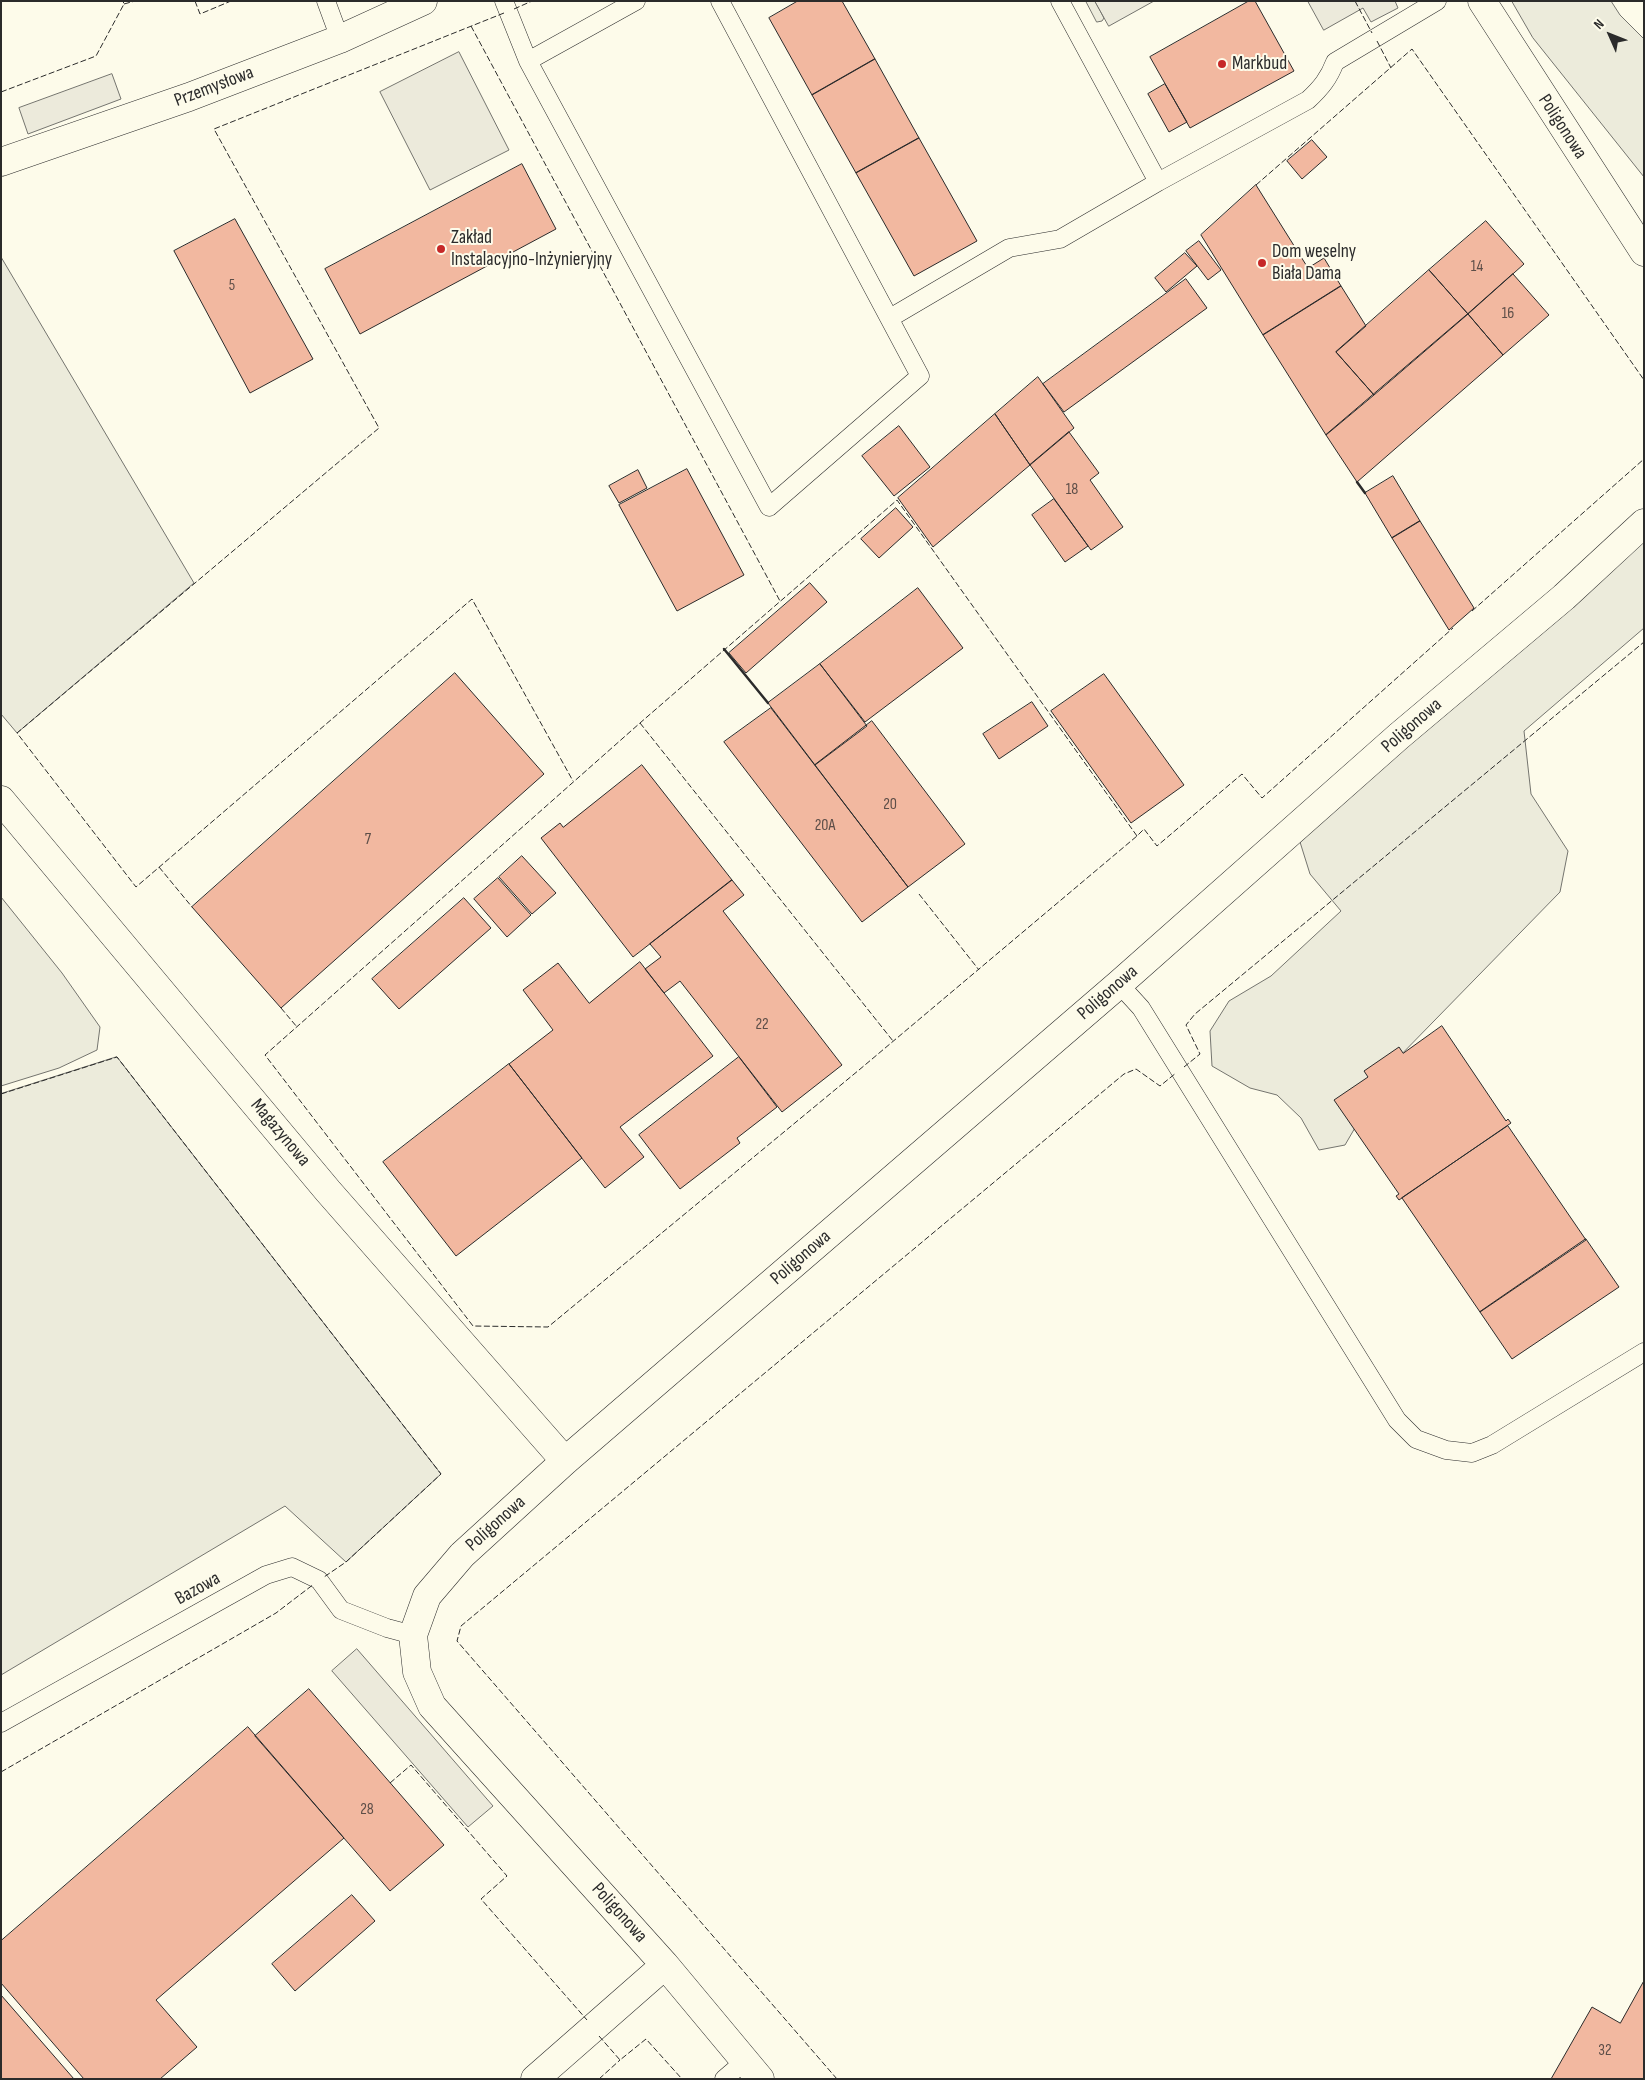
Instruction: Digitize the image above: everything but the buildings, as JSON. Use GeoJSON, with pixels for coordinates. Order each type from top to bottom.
{"type":"FeatureCollection","features":[{"type":"Feature","properties":{"kind":"street","name":"Przemysłowa"},"geometry":{"type":"LineString","coordinates":[[1,162],[189,97],[340,39],[423,1]]}},
{"type":"Feature","properties":{"kind":"street","name":"Poligonowa"},"geometry":{"type":"LineString","coordinates":[[1482,1],[1644,252]]}},
{"type":"Feature","properties":{"kind":"street","name":"Poligonowa"},"geometry":{"type":"LineString","coordinates":[[752,2070],[665,1965],[432,1706],[417,1672],[413,1635],[427,1596],[462,1555],[565,1461],[1119,984],[1399,736],[1564,597],[1644,523]]}},
{"type":"Feature","properties":{"kind":"street","name":"Magazynowa"},"geometry":{"type":"LineString","coordinates":[[1,800],[328,1191],[565,1461]]}},
{"type":"Feature","properties":{"kind":"street"},"geometry":{"type":"LineString","coordinates":[[535,2079],[665,1965]]}},
{"type":"Feature","properties":{"kind":"lane"},"geometry":{"type":"LineString","coordinates":[[326,1],[340,39]]}},
{"type":"Feature","properties":{"kind":"lane"},"geometry":{"type":"LineString","coordinates":[[504,1],[528,61],[769,507],[920,376],[720,1]]}},
{"type":"Feature","properties":{"kind":"lane"},"geometry":{"type":"LineString","coordinates":[[528,61],[636,1]]}},
{"type":"Feature","properties":{"kind":"lane"},"geometry":{"type":"LineString","coordinates":[[1060,1],[1158,182]]}},
{"type":"Feature","properties":{"kind":"lane"},"geometry":{"type":"LineString","coordinates":[[890,318],[1009,248],[1060,239],[1158,182],[1308,100],[1322,87],[1335,62],[1437,1]]}},
{"type":"Feature","properties":{"kind":"lane"},"geometry":{"type":"LineString","coordinates":[[1119,984],[1141,1008],[1397,1420],[1416,1439],[1446,1450],[1472,1453],[1492,1445],[1644,1352]]}},
{"type":"Feature","properties":{"kind":"lane","name":"Bazowa"},"geometry":{"type":"LineString","coordinates":[[1,1723],[266,1575],[292,1567],[319,1580],[341,1610],[387,1628],[413,1635]]}},
{"type":"Feature","properties":{"kind":"lane"},"geometry":{"type":"LineString","coordinates":[[724,2079],[752,2070]]}},
{"type":"Feature","properties":{"kind":"shaded area"},"geometry":{"type":"Polygon","coordinates":[[[1086,1],[1095,1],[1104,18],[1102,21],[1097,22],[1086,1]]]}},
{"type":"Feature","properties":{"kind":"shaded area"},"geometry":{"type":"Polygon","coordinates":[[[1095,1],[1154,1],[1109,26],[1095,1]]]}},
{"type":"Feature","properties":{"kind":"shaded area"},"geometry":{"type":"Polygon","coordinates":[[[1308,1],[1395,1],[1398,8],[1371,22],[1363,8],[1324,30],[1308,1]]]}},
{"type":"Feature","properties":{"kind":"shaded area"},"geometry":{"type":"Polygon","coordinates":[[[1512,1],[1611,1],[1620,15],[1644,39],[1644,177],[1533,38],[1512,1]]]}},
{"type":"Feature","properties":{"kind":"shaded area"},"geometry":{"type":"Polygon","coordinates":[[[459,52],[509,150],[430,190],[380,92],[459,52]]]}},
{"type":"Feature","properties":{"kind":"shaded area"},"geometry":{"type":"Polygon","coordinates":[[[112,74],[121,99],[28,134],[19,108],[112,74]]]}},
{"type":"Feature","properties":{"kind":"shaded area"},"geometry":{"type":"Polygon","coordinates":[[[1,257],[194,583],[17,733],[1,714],[1,257]]]}},
{"type":"Feature","properties":{"kind":"shaded area"},"geometry":{"type":"Polygon","coordinates":[[[1644,539],[1644,628],[1524,731],[1531,794],[1568,851],[1560,892],[1392,1064],[1345,1145],[1319,1150],[1301,1118],[1277,1095],[1250,1088],[1212,1066],[1210,1031],[1229,1001],[1271,976],[1341,911],[1310,874],[1300,842],[1644,539]]]}},
{"type":"Feature","properties":{"kind":"shaded area"},"geometry":{"type":"Polygon","coordinates":[[[1,897],[62,973],[100,1027],[97,1050],[59,1068],[1,1086],[1,897]]]}},
{"type":"Feature","properties":{"kind":"shaded area"},"geometry":{"type":"Polygon","coordinates":[[[117,1057],[441,1474],[346,1562],[285,1506],[1,1675],[1,1094],[117,1057]]]}},
{"type":"Feature","properties":{"kind":"shaded area"},"geometry":{"type":"Polygon","coordinates":[[[357,1649],[493,1806],[468,1827],[332,1671],[357,1649]]]}},
{"type":"Feature","properties":{"kind":"fence"},"geometry":{"type":"LineString","coordinates":[[1,92],[96,56],[124,4],[123,1]]}},
{"type":"Feature","properties":{"kind":"fence"},"geometry":{"type":"LineString","coordinates":[[124,4],[135,1]]}},
{"type":"Feature","properties":{"kind":"fence"},"geometry":{"type":"LineString","coordinates":[[195,1],[200,14],[231,1]]}},
{"type":"Feature","properties":{"kind":"fence"},"geometry":{"type":"LineString","coordinates":[[514,9],[532,1]]}},
{"type":"Feature","properties":{"kind":"fence"},"geometry":{"type":"LineString","coordinates":[[1355,1],[1372,33]]}},
{"type":"Feature","properties":{"kind":"fence"},"geometry":{"type":"LineString","coordinates":[[504,13],[214,129],[379,428],[17,733],[136,887],[472,599],[573,781]]}},
{"type":"Feature","properties":{"kind":"fence"},"geometry":{"type":"LineString","coordinates":[[471,26],[780,601]]}},
{"type":"Feature","properties":{"kind":"fence"},"geometry":{"type":"LineString","coordinates":[[1377,41],[1391,68]]}},
{"type":"Feature","properties":{"kind":"fence"},"geometry":{"type":"LineString","coordinates":[[1256,185],[1412,49],[1644,380]]}},
{"type":"Feature","properties":{"kind":"fence"},"geometry":{"type":"LineString","coordinates":[[1472,611],[1644,459]]}},
{"type":"Feature","properties":{"kind":"fence"},"geometry":{"type":"LineString","coordinates":[[1137,836],[897,500],[640,723],[265,1055],[473,1326],[548,1327],[859,1070],[1137,836],[1144,829],[1157,846],[1242,774],[1262,798],[1453,628]]}},
{"type":"Feature","properties":{"kind":"fence"},"geometry":{"type":"LineString","coordinates":[[1184,1067],[1200,1054],[1186,1025],[1195,1014],[1644,642]]}},
{"type":"Feature","properties":{"kind":"fence"},"geometry":{"type":"LineString","coordinates":[[640,723],[893,1041]]}},
{"type":"Feature","properties":{"kind":"fence"},"geometry":{"type":"LineString","coordinates":[[159,867],[192,907]]}},
{"type":"Feature","properties":{"kind":"fence"},"geometry":{"type":"LineString","coordinates":[[919,894],[979,970]]}},
{"type":"Feature","properties":{"kind":"fence"},"geometry":{"type":"LineString","coordinates":[[281,1008],[297,1027]]}},
{"type":"Feature","properties":{"kind":"fence"},"geometry":{"type":"LineString","coordinates":[[1,1094],[117,1057],[441,1474],[346,1562],[324,1577]]}},
{"type":"Feature","properties":{"kind":"fence"},"geometry":{"type":"LineString","coordinates":[[837,2079],[457,1641],[461,1626],[1124,1074],[1136,1069],[1160,1086],[1176,1073]]}},
{"type":"Feature","properties":{"kind":"fence"},"geometry":{"type":"LineString","coordinates":[[1,1772],[276,1613],[314,1584]]}},
{"type":"Feature","properties":{"kind":"fence"},"geometry":{"type":"LineString","coordinates":[[390,1783],[411,1765],[507,1876],[481,1899],[587,2020]]}},
{"type":"Feature","properties":{"kind":"fence"},"geometry":{"type":"LineString","coordinates":[[599,2036],[620,2060],[646,2039],[682,2079]]}},
{"type":"Feature","properties":{"kind":"fence"},"geometry":{"type":"LineString","coordinates":[[599,2079],[620,2060]]}},
{"type":"Feature","properties":{"kind":"wall"},"geometry":{"type":"LineString","coordinates":[[1357,482],[1365,493]]}},
{"type":"Feature","properties":{"kind":"wall"},"geometry":{"type":"LineString","coordinates":[[724,649],[768,703]]}},
{"type":"Feature","properties":{"kind":"place","name":"Markbud"},"geometry":{"type":"Point","coordinates":[1222,64]}},
{"type":"Feature","properties":{"kind":"place","name":"Zakład Instalacyjno-Inżynieryjny"},"geometry":{"type":"Point","coordinates":[441,249]}},
{"type":"Feature","properties":{"kind":"place","name":"Dom weselny Biała Dama"},"geometry":{"type":"Point","coordinates":[1262,263]}}]}
